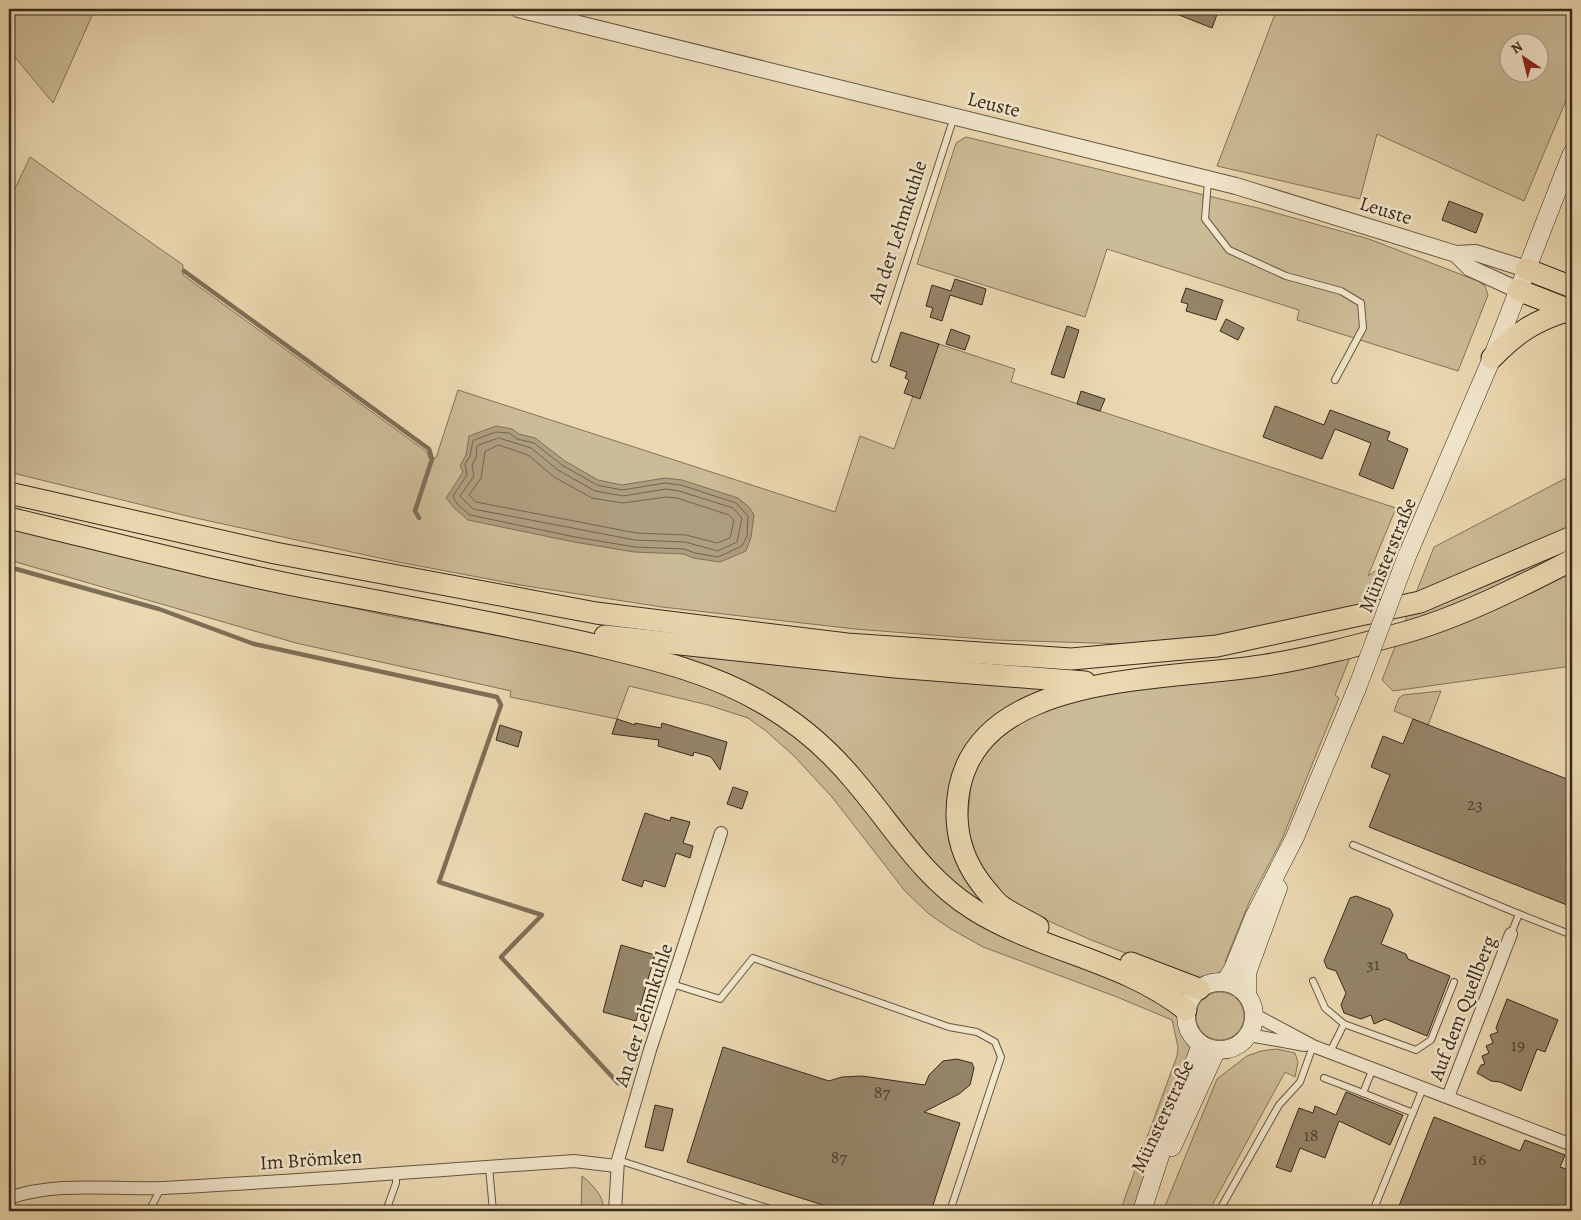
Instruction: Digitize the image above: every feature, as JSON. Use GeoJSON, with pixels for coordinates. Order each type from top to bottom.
{"type":"FeatureCollection","features":[{"type":"Feature","properties":{"kind":"highway"},"geometry":{"type":"LineString","coordinates":[[1526,269],[1572,287]]}},
{"type":"Feature","properties":{"kind":"highway"},"geometry":{"type":"LineString","coordinates":[[1518,290],[1571,311]]}},
{"type":"Feature","properties":{"kind":"highway"},"geometry":{"type":"LineString","coordinates":[[1492,358],[1510,339],[1531,325],[1544,318],[1571,311]]}},
{"type":"Feature","properties":{"kind":"highway"},"geometry":{"type":"LineString","coordinates":[[9,493],[275,553],[596,613],[847,644],[1072,659],[1217,646],[1319,626],[1420,602],[1572,537]]}},
{"type":"Feature","properties":{"kind":"highway"},"geometry":{"type":"LineString","coordinates":[[9,518],[283,583],[511,626],[672,663],[731,686],[789,719],[836,759],[918,862],[944,888],[972,909],[998,923],[1140,981],[1168,996],[1186,1010]]}},
{"type":"Feature","properties":{"kind":"highway"},"geometry":{"type":"LineString","coordinates":[[1536,553],[1572,532]]}},
{"type":"Feature","properties":{"kind":"highway"},"geometry":{"type":"LineString","coordinates":[[1199,989],[1038,927],[999,905],[974,875],[965,858],[958,836],[957,807],[961,784],[969,762],[982,743],[998,726],[1035,704],[1056,696],[1105,684],[1266,666],[1405,632],[1483,603],[1572,560]]}},
{"type":"Feature","properties":{"kind":"highway"},"geometry":{"type":"LineString","coordinates":[[511,626],[895,667],[1105,684]]}},
{"type":"Feature","properties":{"kind":"main road","name":"Münsterstraße"},"geometry":{"type":"LineString","coordinates":[[1247,994],[1247,973],[1268,919],[1295,837],[1357,688],[1408,556],[1492,358],[1572,153]]}},
{"type":"Feature","properties":{"kind":"main road","name":"Münsterstraße"},"geometry":{"type":"LineString","coordinates":[[1225,982],[1233,969],[1254,917],[1295,837]]}},
{"type":"Feature","properties":{"kind":"main road"},"geometry":{"type":"LineString","coordinates":[[1225,982],[1241,988],[1247,994],[1253,1004],[1255,1015],[1249,1035],[1235,1048],[1208,1048],[1188,1030],[1186,1010],[1193,995],[1199,989],[1207,984],[1225,982]]}},
{"type":"Feature","properties":{"kind":"main road","name":"Münsterstraße"},"geometry":{"type":"LineString","coordinates":[[1144,1205],[1187,1118],[1208,1048]]}},
{"type":"Feature","properties":{"kind":"street","name":"Leuste"},"geometry":{"type":"LineString","coordinates":[[518,9],[573,15],[954,116],[1208,180],[1456,254],[1476,253],[1526,269]]}},
{"type":"Feature","properties":{"kind":"street","name":"Leuste"},"geometry":{"type":"LineString","coordinates":[[1456,254],[1470,268],[1518,290]]}},
{"type":"Feature","properties":{"kind":"street","name":"An der Lehmkuhle"},"geometry":{"type":"LineString","coordinates":[[614,1211],[617,1163],[721,833]]}},
{"type":"Feature","properties":{"kind":"street","name":"Auf dem Quellberg"},"geometry":{"type":"LineString","coordinates":[[1448,1096],[1511,934]]}},
{"type":"Feature","properties":{"kind":"street","name":"Auf dem Quellberg"},"geometry":{"type":"LineString","coordinates":[[1255,1015],[1313,1046],[1572,1145]]}},
{"type":"Feature","properties":{"kind":"street","name":"Auf dem Quellberg"},"geometry":{"type":"LineString","coordinates":[[1249,1035],[1313,1046]]}},
{"type":"Feature","properties":{"kind":"street","name":"Im Brömken"},"geometry":{"type":"LineString","coordinates":[[9,1198],[80,1187],[161,1188],[574,1161],[617,1163]]}},
{"type":"Feature","properties":{"kind":"lane","name":"An der Lehmkuhle"},"geometry":{"type":"LineString","coordinates":[[875,359],[954,116]]}},
{"type":"Feature","properties":{"kind":"lane"},"geometry":{"type":"LineString","coordinates":[[1208,180],[1205,219],[1229,250],[1286,276],[1341,291],[1361,303],[1363,328],[1335,380]]}},
{"type":"Feature","properties":{"kind":"lane"},"geometry":{"type":"LineString","coordinates":[[1353,845],[1572,935]]}},
{"type":"Feature","properties":{"kind":"lane"},"geometry":{"type":"LineString","coordinates":[[1511,934],[1519,914]]}},
{"type":"Feature","properties":{"kind":"lane"},"geometry":{"type":"LineString","coordinates":[[672,984],[720,998],[753,958],[950,1028],[977,1032],[995,1042],[1001,1057],[950,1211]]}},
{"type":"Feature","properties":{"kind":"lane"},"geometry":{"type":"LineString","coordinates":[[1314,981],[1325,1008],[1344,1024],[1416,1050],[1431,1040],[1454,982]]}},
{"type":"Feature","properties":{"kind":"lane"},"geometry":{"type":"LineString","coordinates":[[1330,1052],[1344,1024]]}},
{"type":"Feature","properties":{"kind":"lane"},"geometry":{"type":"LineString","coordinates":[[1219,1211],[1279,1105],[1300,1082],[1313,1046]]}},
{"type":"Feature","properties":{"kind":"lane"},"geometry":{"type":"LineString","coordinates":[[1363,1093],[1372,1068]]}},
{"type":"Feature","properties":{"kind":"lane"},"geometry":{"type":"LineString","coordinates":[[1324,1078],[1413,1113]]}},
{"type":"Feature","properties":{"kind":"lane"},"geometry":{"type":"LineString","coordinates":[[1373,1211],[1423,1088]]}},
{"type":"Feature","properties":{"kind":"lane"},"geometry":{"type":"LineString","coordinates":[[617,1163],[777,1211]]}},
{"type":"Feature","properties":{"kind":"lane"},"geometry":{"type":"LineString","coordinates":[[489,1167],[493,1211]]}},
{"type":"Feature","properties":{"kind":"lane"},"geometry":{"type":"LineString","coordinates":[[386,1211],[396,1183],[396,1172]]}},
{"type":"Feature","properties":{"kind":"lane"},"geometry":{"type":"LineString","coordinates":[[149,1211],[161,1188]]}},
{"type":"Feature","properties":{"kind":"shaded area"},"geometry":{"type":"Polygon","coordinates":[[[9,9],[95,9],[53,103],[9,50],[9,9]]]}},
{"type":"Feature","properties":{"kind":"shaded area"},"geometry":{"type":"Polygon","coordinates":[[[1277,9],[1572,9],[1572,86],[1524,201],[1377,134],[1360,199],[1217,166],[1277,9]]]}},
{"type":"Feature","properties":{"kind":"shaded area"},"geometry":{"type":"Polygon","coordinates":[[[966,137],[1258,208],[1369,239],[1478,281],[1485,286],[1488,295],[1458,371],[1297,320],[1299,310],[1107,249],[1085,317],[917,264],[956,143],[966,137]]]}},
{"type":"Feature","properties":{"kind":"shaded area"},"geometry":{"type":"Polygon","coordinates":[[[30,157],[183,265],[183,275],[427,452],[429,458],[436,458],[458,390],[835,512],[860,436],[894,449],[913,396],[939,344],[1015,369],[1011,382],[1396,508],[1368,576],[1387,563],[1371,605],[1201,639],[1127,644],[995,640],[855,629],[662,607],[520,585],[393,561],[191,517],[9,472],[9,201],[30,157]]]}},
{"type":"Feature","properties":{"kind":"shaded area"},"geometry":{"type":"Polygon","coordinates":[[[1572,475],[1572,666],[1393,691],[1382,680],[1434,547],[1572,475]]]}},
{"type":"Feature","properties":{"kind":"shaded area"},"geometry":{"type":"Polygon","coordinates":[[[9,527],[206,576],[385,615],[614,657],[722,690],[781,723],[830,763],[907,860],[1180,1016],[1190,1046],[1190,1058],[1133,1211],[1120,1211],[1177,1056],[1178,1047],[1172,1020],[1117,997],[983,947],[929,914],[905,891],[832,797],[794,756],[748,718],[708,705],[629,686],[617,719],[510,697],[511,691],[296,643],[9,560],[9,527]]]}},
{"type":"Feature","properties":{"kind":"shaded area"},"geometry":{"type":"Polygon","coordinates":[[[675,654],[900,678],[1054,688],[1013,708],[952,800],[996,912],[943,877],[860,774],[675,654]]]}},
{"type":"Feature","properties":{"kind":"shaded area"},"geometry":{"type":"Polygon","coordinates":[[[1351,655],[1335,695],[1339,698],[1282,839],[1250,900],[1225,962],[1228,966],[1217,975],[1197,980],[1091,940],[1011,902],[984,876],[966,834],[972,774],[994,740],[1041,708],[1123,690],[1218,681],[1351,655]]]}},
{"type":"Feature","properties":{"kind":"shaded area"},"geometry":{"type":"Polygon","coordinates":[[[1441,691],[1428,725],[1394,711],[1399,698],[1403,695],[1441,691]]]}},
{"type":"Feature","properties":{"kind":"shaded area"},"geometry":{"type":"Polygon","coordinates":[[[1215,992],[1225,992],[1234,996],[1240,1002],[1243,1007],[1243,1025],[1234,1036],[1225,1040],[1215,1040],[1206,1036],[1200,1030],[1196,1021],[1196,1011],[1200,1002],[1206,996],[1215,992]]]}},
{"type":"Feature","properties":{"kind":"shaded area"},"geometry":{"type":"Polygon","coordinates":[[[1277,1049],[1295,1053],[1298,1062],[1295,1077],[1285,1072],[1209,1211],[1163,1211],[1217,1079],[1247,1056],[1261,1051],[1277,1049]]]}},
{"type":"Feature","properties":{"kind":"shaded area"},"geometry":{"type":"Polygon","coordinates":[[[582,1176],[594,1187],[600,1196],[604,1211],[581,1211],[582,1176]]]}},
{"type":"Feature","properties":{"kind":"water"},"geometry":{"type":"Polygon","coordinates":[[[496,426],[512,429],[519,434],[535,438],[565,461],[598,480],[622,485],[665,478],[682,480],[738,498],[749,507],[754,515],[751,537],[746,551],[720,562],[693,558],[684,554],[634,552],[574,542],[468,520],[446,498],[463,472],[460,466],[466,455],[469,436],[496,426]]]}},
{"type":"Feature","properties":{"kind":"building"},"geometry":{"type":"Polygon","coordinates":[[[1164,9],[1219,9],[1212,28],[1164,9]]]}},
{"type":"Feature","properties":{"kind":"building"},"geometry":{"type":"Polygon","coordinates":[[[1449,201],[1483,214],[1476,233],[1442,220],[1449,201]]]}},
{"type":"Feature","properties":{"kind":"building"},"geometry":{"type":"Polygon","coordinates":[[[955,279],[986,289],[982,305],[950,295],[942,321],[930,317],[933,308],[926,306],[932,285],[951,291],[955,279]]]}},
{"type":"Feature","properties":{"kind":"building"},"geometry":{"type":"Polygon","coordinates":[[[1186,288],[1223,300],[1216,320],[1186,311],[1188,304],[1181,302],[1186,288]]]}},
{"type":"Feature","properties":{"kind":"building"},"geometry":{"type":"Polygon","coordinates":[[[1226,319],[1244,328],[1238,340],[1220,331],[1226,319]]]}},
{"type":"Feature","properties":{"kind":"building"},"geometry":{"type":"Polygon","coordinates":[[[1067,326],[1079,330],[1064,378],[1051,374],[1067,326]]]}},
{"type":"Feature","properties":{"kind":"building"},"geometry":{"type":"Polygon","coordinates":[[[951,329],[970,336],[965,350],[946,344],[951,329]]]}},
{"type":"Feature","properties":{"kind":"building"},"geometry":{"type":"Polygon","coordinates":[[[901,332],[939,344],[920,399],[904,393],[909,380],[905,378],[907,372],[890,366],[901,332]]]}},
{"type":"Feature","properties":{"kind":"building"},"geometry":{"type":"Polygon","coordinates":[[[1081,391],[1105,399],[1100,411],[1077,404],[1081,391]]]}},
{"type":"Feature","properties":{"kind":"building"},"geometry":{"type":"Polygon","coordinates":[[[1275,406],[1324,425],[1330,410],[1390,432],[1387,440],[1408,449],[1393,489],[1359,475],[1371,443],[1335,429],[1322,459],[1263,437],[1275,406]]]}},
{"type":"Feature","properties":{"kind":"building"},"geometry":{"type":"Polygon","coordinates":[[[617,719],[635,725],[635,723],[661,728],[662,723],[727,742],[720,770],[711,757],[694,752],[693,756],[658,746],[659,740],[612,734],[617,719]]]}},
{"type":"Feature","properties":{"kind":"building"},"geometry":{"type":"Polygon","coordinates":[[[1413,719],[1572,781],[1572,907],[1369,827],[1390,775],[1371,767],[1383,736],[1403,744],[1413,719]]]}},
{"type":"Feature","properties":{"kind":"building"},"geometry":{"type":"Polygon","coordinates":[[[500,725],[522,732],[518,747],[496,740],[500,725]]]}},
{"type":"Feature","properties":{"kind":"building"},"geometry":{"type":"Polygon","coordinates":[[[733,787],[748,792],[742,809],[727,804],[733,787]]]}},
{"type":"Feature","properties":{"kind":"building"},"geometry":{"type":"Polygon","coordinates":[[[645,813],[670,821],[671,817],[690,822],[683,843],[693,846],[690,858],[676,853],[665,887],[644,880],[642,887],[622,880],[645,813]]]}},
{"type":"Feature","properties":{"kind":"building"},"geometry":{"type":"Polygon","coordinates":[[[1356,896],[1390,909],[1393,915],[1381,944],[1406,954],[1408,959],[1450,976],[1427,1036],[1385,1019],[1374,1024],[1371,1015],[1361,1019],[1344,1013],[1341,1005],[1346,993],[1336,971],[1327,968],[1324,961],[1350,898],[1356,896]]]}},
{"type":"Feature","properties":{"kind":"building"},"geometry":{"type":"Polygon","coordinates":[[[621,945],[655,955],[636,1021],[603,1012],[621,945]]]}},
{"type":"Feature","properties":{"kind":"building"},"geometry":{"type":"Polygon","coordinates":[[[1507,999],[1558,1020],[1545,1052],[1537,1049],[1521,1091],[1500,1082],[1491,1081],[1477,1073],[1481,1065],[1485,1064],[1482,1056],[1489,1053],[1486,1046],[1493,1043],[1490,1035],[1498,1032],[1496,1028],[1507,999]]]}},
{"type":"Feature","properties":{"kind":"building"},"geometry":{"type":"Polygon","coordinates":[[[723,1047],[829,1081],[842,1077],[862,1076],[925,1085],[929,1075],[943,1061],[957,1059],[972,1063],[974,1068],[970,1085],[959,1094],[924,1112],[960,1123],[931,1211],[825,1211],[826,1206],[687,1162],[723,1047]]]}},
{"type":"Feature","properties":{"kind":"building"},"geometry":{"type":"Polygon","coordinates":[[[1346,1092],[1403,1115],[1390,1145],[1339,1121],[1325,1158],[1300,1148],[1291,1172],[1276,1167],[1299,1108],[1313,1113],[1315,1106],[1336,1115],[1346,1092]]]}},
{"type":"Feature","properties":{"kind":"building"},"geometry":{"type":"Polygon","coordinates":[[[655,1105],[673,1109],[663,1151],[645,1147],[655,1105]]]}},
{"type":"Feature","properties":{"kind":"building"},"geometry":{"type":"Polygon","coordinates":[[[1434,1117],[1520,1151],[1525,1140],[1565,1155],[1560,1167],[1572,1171],[1572,1211],[1397,1211],[1434,1117]]]}},
{"type":"Feature","properties":{"kind":"waterway"},"geometry":{"type":"LineString","coordinates":[[184,271],[429,449],[432,459],[415,511],[419,518]]}},
{"type":"Feature","properties":{"kind":"waterway"},"geometry":{"type":"LineString","coordinates":[[9,567],[159,609],[254,644],[497,697],[501,705],[439,882],[542,915],[501,957],[618,1083]]}}]}
